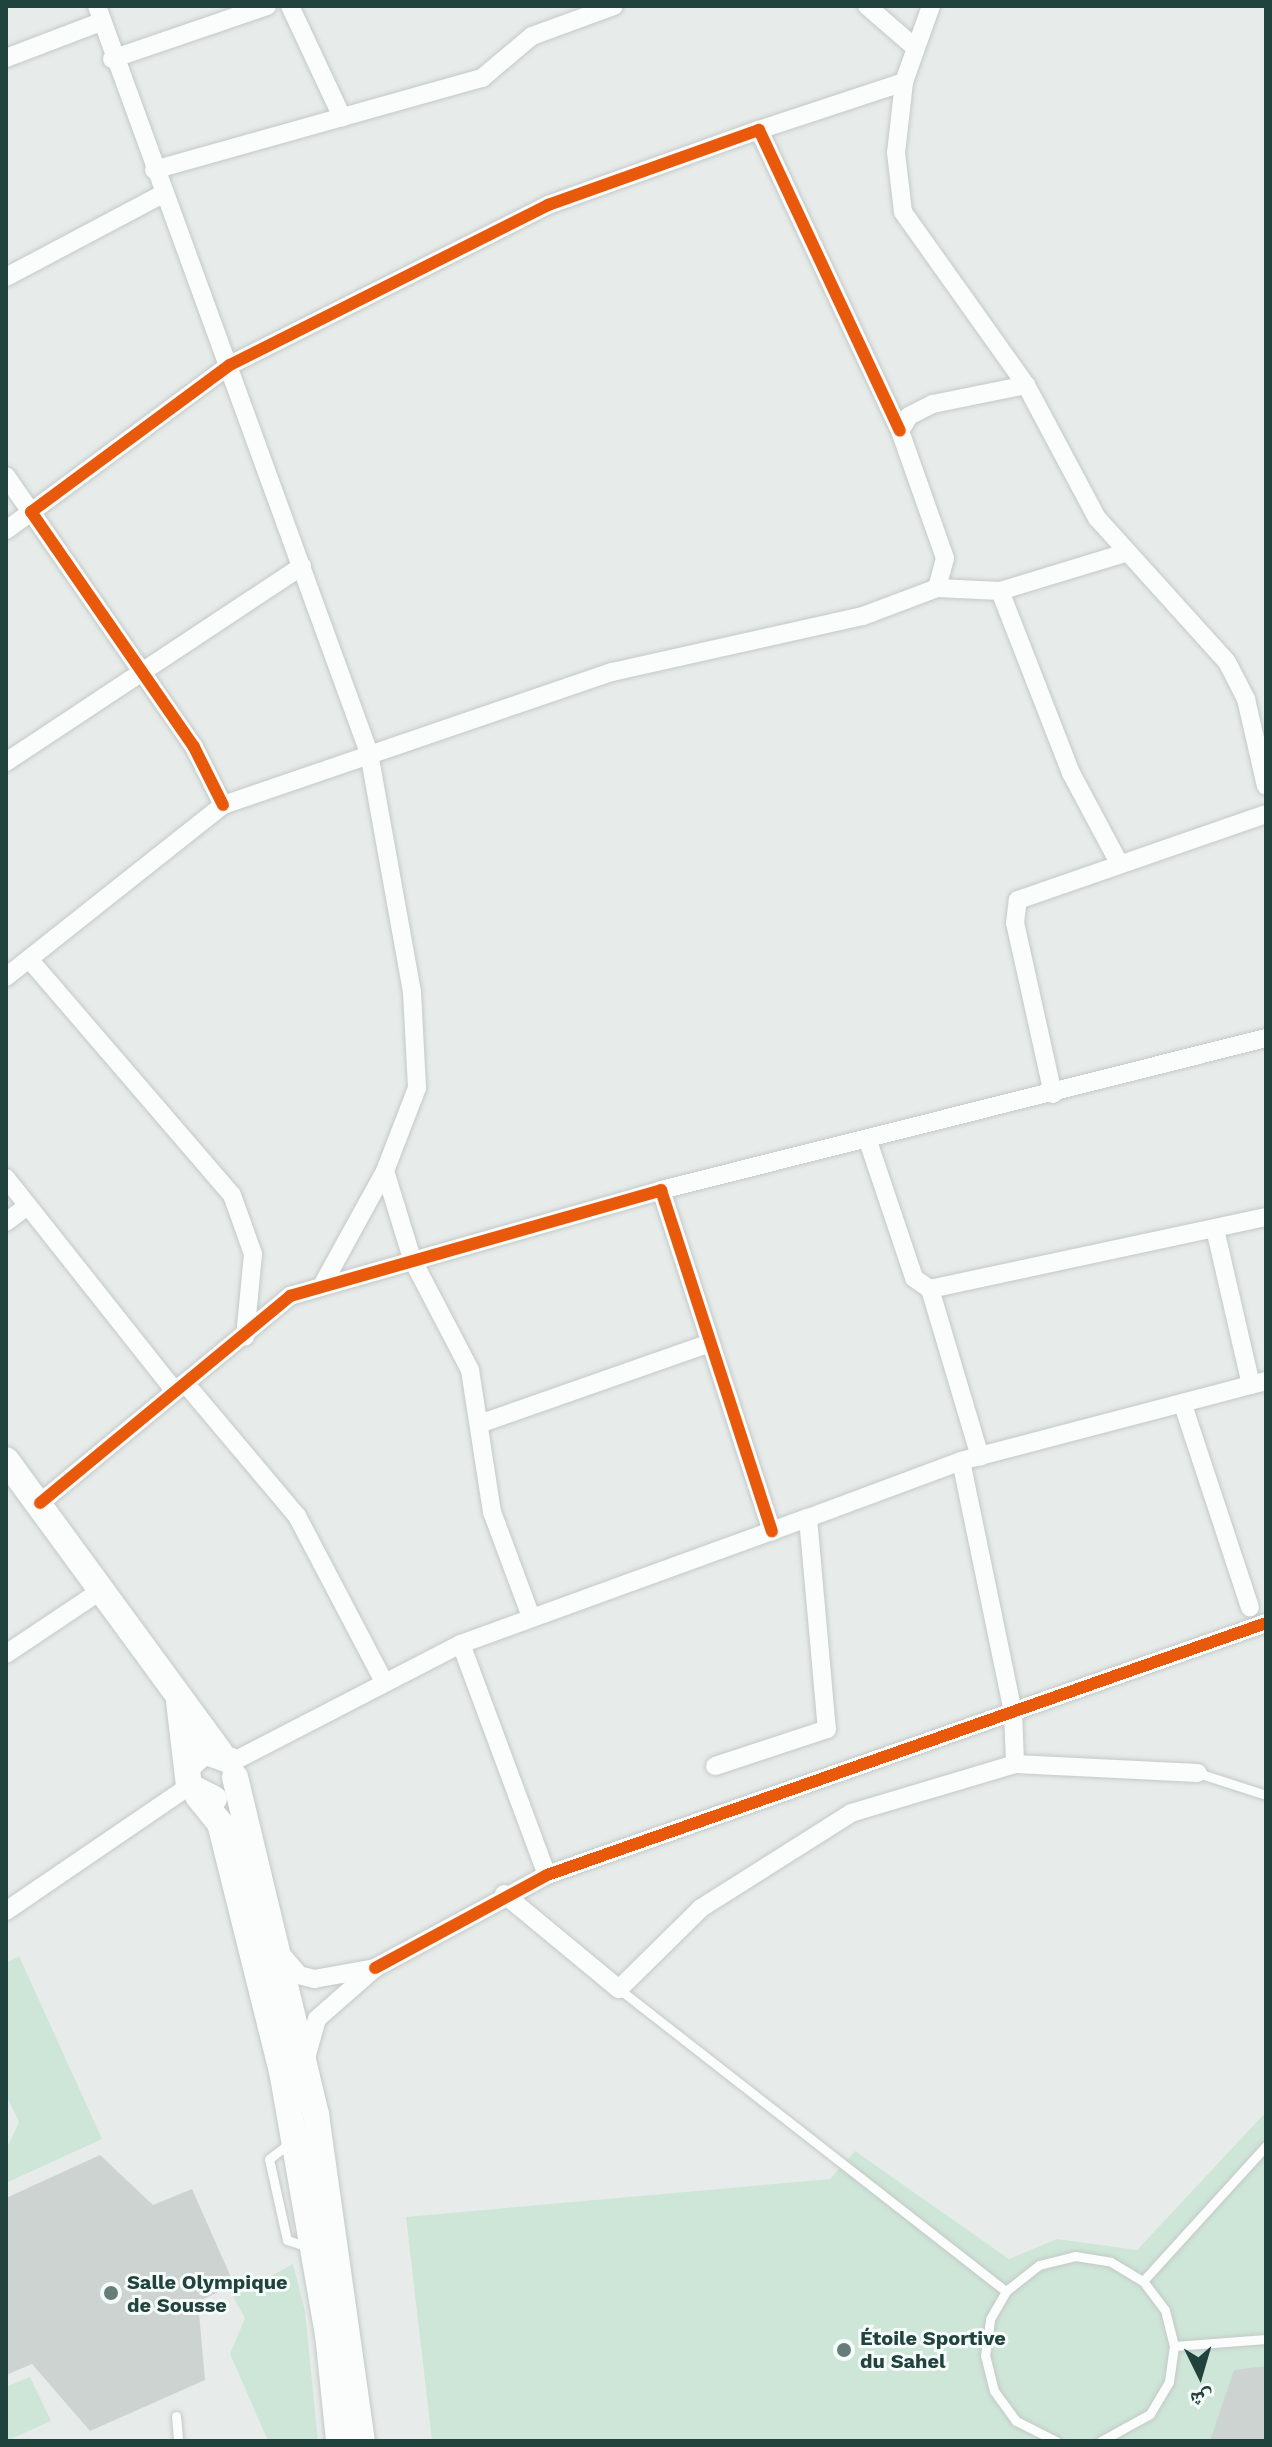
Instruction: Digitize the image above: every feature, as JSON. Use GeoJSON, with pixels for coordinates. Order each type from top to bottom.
{"type":"FeatureCollection","features":[{"type":"Feature","properties":{"kind":"main road"},"geometry":{"type":"LineString","coordinates":[[6,1460],[229,1764],[305,2064],[351,2331],[362,2441]]}},
{"type":"Feature","properties":{"kind":"main road"},"geometry":{"type":"LineString","coordinates":[[178,1698],[191,1783],[220,1823],[297,2140],[339,2441]]}},
{"type":"Feature","properties":{"kind":"main road"},"geometry":{"type":"LineString","coordinates":[[191,1783],[197,1754],[229,1764]]}},
{"type":"Feature","properties":{"kind":"main road"},"geometry":{"type":"LineString","coordinates":[[191,1783],[222,1797],[229,1764]]}},
{"type":"Feature","properties":{"kind":"street"},"geometry":{"type":"LineString","coordinates":[[112,59],[267,6]]}},
{"type":"Feature","properties":{"kind":"street"},"geometry":{"type":"LineString","coordinates":[[290,6],[342,117]]}},
{"type":"Feature","properties":{"kind":"street"},"geometry":{"type":"LineString","coordinates":[[154,170],[497,72],[532,36],[614,6]]}},
{"type":"Feature","properties":{"kind":"street"},"geometry":{"type":"LineString","coordinates":[[867,6],[912,45]]}},
{"type":"Feature","properties":{"kind":"street"},"geometry":{"type":"LineString","coordinates":[[931,6],[912,45],[904,82],[896,153],[903,212],[1026,385],[1097,518],[1125,553],[1227,662],[1264,752],[1266,786]]}},
{"type":"Feature","properties":{"kind":"street"},"geometry":{"type":"LineString","coordinates":[[6,58],[99,14],[112,59],[230,365],[369,753],[419,1049],[417,1088],[385,1171],[324,1282]]}},
{"type":"Feature","properties":{"kind":"street"},"geometry":{"type":"LineString","coordinates":[[6,530],[230,365],[548,205],[904,82]]}},
{"type":"Feature","properties":{"kind":"street"},"geometry":{"type":"LineString","coordinates":[[759,130],[900,431],[945,558],[937,588]]}},
{"type":"Feature","properties":{"kind":"street"},"geometry":{"type":"LineString","coordinates":[[6,277],[163,194]]}},
{"type":"Feature","properties":{"kind":"street"},"geometry":{"type":"LineString","coordinates":[[900,431],[909,416],[933,404],[1026,385]]}},
{"type":"Feature","properties":{"kind":"street"},"geometry":{"type":"LineString","coordinates":[[6,476],[194,747],[223,805]]}},
{"type":"Feature","properties":{"kind":"street"},"geometry":{"type":"LineString","coordinates":[[6,977],[223,805],[612,672],[863,616],[937,588],[1000,591],[1125,553]]}},
{"type":"Feature","properties":{"kind":"street"},"geometry":{"type":"LineString","coordinates":[[6,762],[302,566]]}},
{"type":"Feature","properties":{"kind":"street"},"geometry":{"type":"LineString","coordinates":[[1000,591],[1071,773],[1118,861]]}},
{"type":"Feature","properties":{"kind":"street"},"geometry":{"type":"LineString","coordinates":[[1053,1094],[1015,923],[1018,900],[1118,861],[1266,814]]}},
{"type":"Feature","properties":{"kind":"street"},"geometry":{"type":"LineString","coordinates":[[29,959],[232,1195],[253,1254],[245,1337]]}},
{"type":"Feature","properties":{"kind":"street"},"geometry":{"type":"LineString","coordinates":[[40,1503],[179,1386],[245,1337],[290,1296],[324,1282],[661,1190],[868,1141],[1266,1038]]}},
{"type":"Feature","properties":{"kind":"street"},"geometry":{"type":"LineString","coordinates":[[868,1141],[914,1278],[930,1289],[970,1459],[1013,1711],[1015,1764]]}},
{"type":"Feature","properties":{"kind":"street"},"geometry":{"type":"LineString","coordinates":[[385,1171],[412,1259],[470,1370],[482,1423],[492,1512],[531,1617]]}},
{"type":"Feature","properties":{"kind":"street"},"geometry":{"type":"LineString","coordinates":[[6,1178],[179,1386],[297,1516],[383,1680]]}},
{"type":"Feature","properties":{"kind":"street"},"geometry":{"type":"LineString","coordinates":[[661,1190],[707,1344],[772,1531]]}},
{"type":"Feature","properties":{"kind":"street"},"geometry":{"type":"LineString","coordinates":[[6,1222],[27,1206]]}},
{"type":"Feature","properties":{"kind":"street"},"geometry":{"type":"LineString","coordinates":[[930,1289],[1266,1217]]}},
{"type":"Feature","properties":{"kind":"street"},"geometry":{"type":"LineString","coordinates":[[229,1764],[383,1680],[461,1644],[531,1617],[970,1459],[1184,1408],[1259,1383],[1215,1229]]}},
{"type":"Feature","properties":{"kind":"street"},"geometry":{"type":"LineString","coordinates":[[482,1423],[707,1344]]}},
{"type":"Feature","properties":{"kind":"street"},"geometry":{"type":"LineString","coordinates":[[1184,1408],[1250,1607]]}},
{"type":"Feature","properties":{"kind":"street"},"geometry":{"type":"LineString","coordinates":[[715,1766],[827,1729],[808,1518]]}},
{"type":"Feature","properties":{"kind":"street"},"geometry":{"type":"LineString","coordinates":[[6,1654],[103,1589]]}},
{"type":"Feature","properties":{"kind":"street"},"geometry":{"type":"LineString","coordinates":[[305,2064],[317,2019],[375,1968],[504,1894],[547,1875],[1266,1623]]}},
{"type":"Feature","properties":{"kind":"street"},"geometry":{"type":"LineString","coordinates":[[461,1644],[547,1875]]}},
{"type":"Feature","properties":{"kind":"street"},"geometry":{"type":"LineString","coordinates":[[504,1894],[619,1989],[701,1908],[785,1850],[851,1813],[1015,1764],[1198,1773]]}},
{"type":"Feature","properties":{"kind":"street"},"geometry":{"type":"LineString","coordinates":[[6,1911],[191,1783]]}},
{"type":"Feature","properties":{"kind":"street"},"geometry":{"type":"LineString","coordinates":[[276,1946],[290,1968],[314,1979],[375,1968]]}},
{"type":"Feature","properties":{"kind":"lane"},"geometry":{"type":"LineString","coordinates":[[1198,1773],[1266,1795]]}},
{"type":"Feature","properties":{"kind":"lane"},"geometry":{"type":"LineString","coordinates":[[619,1989],[1006,2291]]}},
{"type":"Feature","properties":{"kind":"lane"},"geometry":{"type":"LineString","coordinates":[[1143,2281],[1266,2146]]}},
{"type":"Feature","properties":{"kind":"lane"},"geometry":{"type":"LineString","coordinates":[[1056,2441],[1016,2421],[994,2391],[985,2356],[990,2319],[1006,2291],[1039,2265],[1075,2256],[1111,2262],[1143,2281],[1165,2310],[1174,2346],[1169,2382],[1150,2414],[1101,2441]]}},
{"type":"Feature","properties":{"kind":"lane"},"geometry":{"type":"LineString","coordinates":[[1174,2346],[1266,2339]]}},
{"type":"Feature","properties":{"kind":"lane"},"geometry":{"type":"LineString","coordinates":[[176,2416],[178,2441]]}},
{"type":"Feature","properties":{"kind":"green space"},"geometry":{"type":"Polygon","coordinates":[[[19,1956],[102,2139],[6,2183],[6,2150],[19,2122],[6,2095],[6,1963],[19,1956]]]}},
{"type":"Feature","properties":{"kind":"green space","name":"Étoile Sportive du Sahel"},"geometry":{"type":"Polygon","coordinates":[[[1266,2112],[1266,2441],[432,2441],[406,2217],[830,2179],[855,2151],[1009,2259],[1057,2239],[1137,2250],[1266,2112]]]}},
{"type":"Feature","properties":{"kind":"green space"},"geometry":{"type":"Polygon","coordinates":[[[293,2264],[305,2311],[318,2441],[268,2441],[230,2354],[245,2318],[233,2297],[293,2264]]]}},
{"type":"Feature","properties":{"kind":"green space"},"geometry":{"type":"Polygon","coordinates":[[[30,2377],[51,2421],[6,2441],[6,2387],[30,2377]]]}},
{"type":"Feature","properties":{"kind":"building","name":"Salle Olympique de Sousse"},"geometry":{"type":"Polygon","coordinates":[[[100,2155],[153,2205],[192,2189],[234,2284],[198,2302],[205,2380],[90,2431],[32,2364],[6,2375],[6,2198],[100,2155]]]}},
{"type":"Feature","properties":{"kind":"building"},"geometry":{"type":"Polygon","coordinates":[[[1266,2366],[1266,2441],[1210,2441],[1234,2370],[1266,2366]]]}},
{"type":"Feature","properties":{"kind":"cycle path"},"geometry":{"type":"LineString","coordinates":[[223,805],[194,747],[31,512],[230,365],[548,205],[759,130],[900,431]]}},
{"type":"Feature","properties":{"kind":"cycle path"},"geometry":{"type":"LineString","coordinates":[[40,1503],[290,1296],[661,1190],[772,1531]]}},
{"type":"Feature","properties":{"kind":"cycle path"},"geometry":{"type":"LineString","coordinates":[[375,1968],[547,1875],[1266,1623]]}},
{"type":"Feature","properties":{"kind":"place","name":"Salle Olympique de Sousse"},"geometry":{"type":"Point","coordinates":[111,2293]}},
{"type":"Feature","properties":{"kind":"place","name":"Étoile Sportive du Sahel"},"geometry":{"type":"Point","coordinates":[844,2350]}}]}
